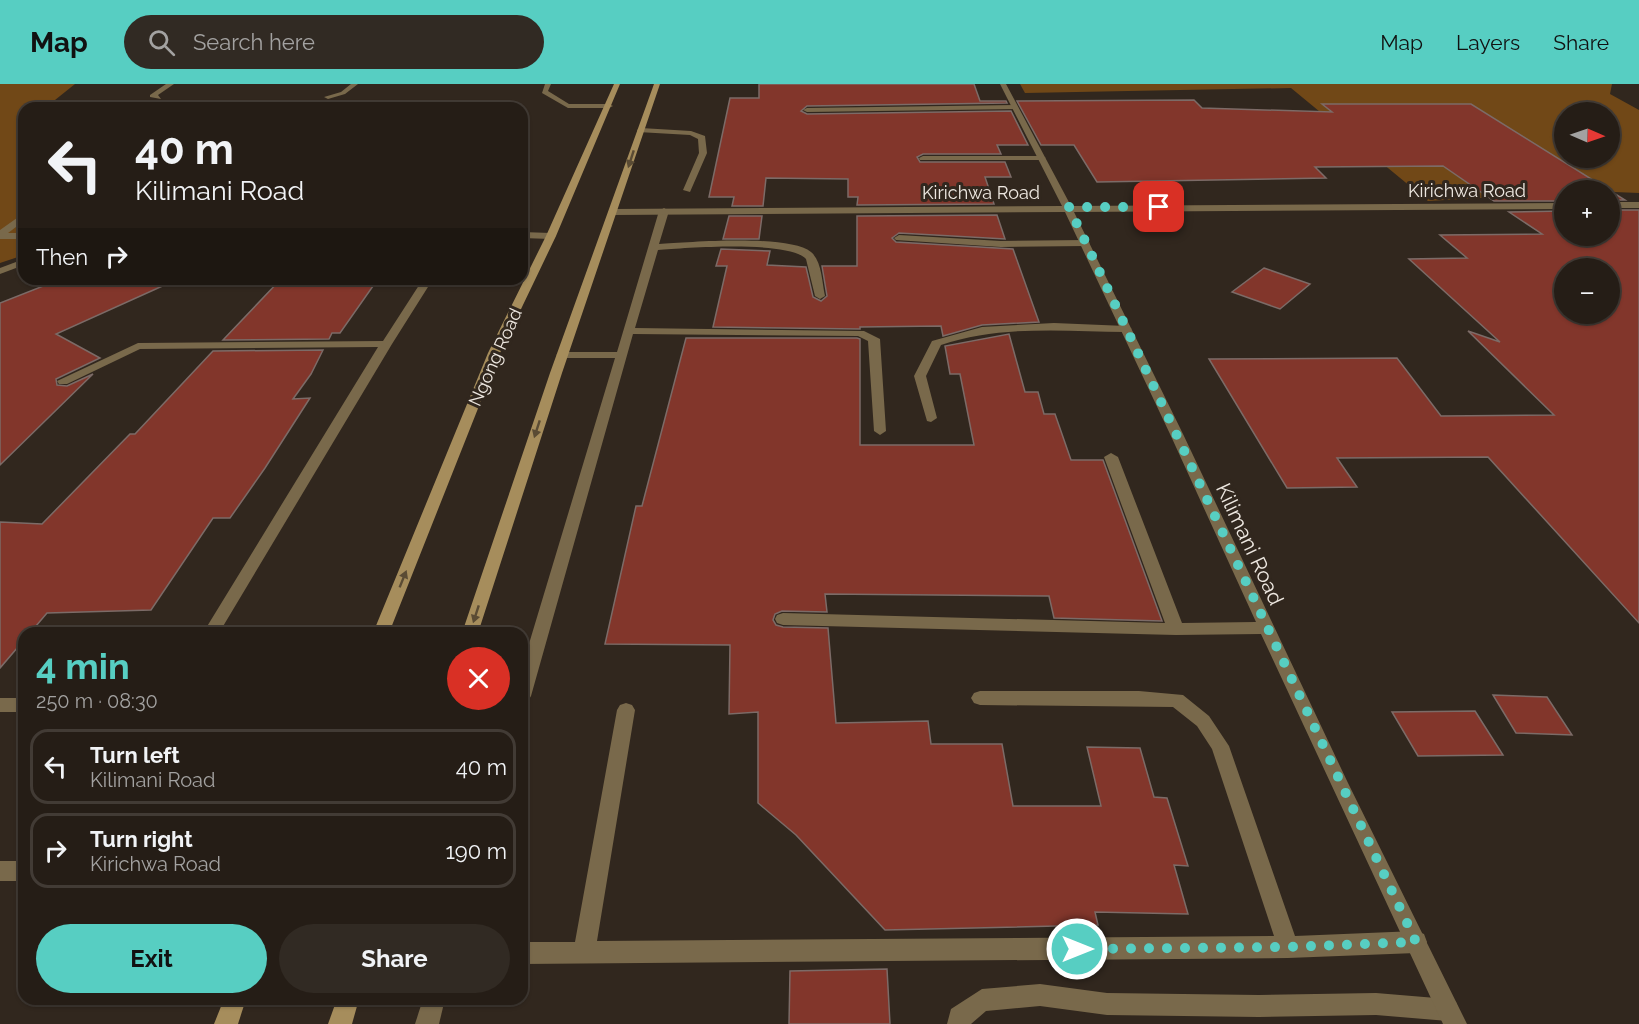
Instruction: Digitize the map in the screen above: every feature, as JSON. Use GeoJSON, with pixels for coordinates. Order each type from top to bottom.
{"type":"FeatureCollection","features":[{"type":"Feature","properties":{"kind":"main road","name":"Ngong Road"},"geometry":{"type":"LineString","coordinates":[[528,283],[617,84]]}},
{"type":"Feature","properties":{"kind":"main road"},"geometry":{"type":"LineString","coordinates":[[472,627],[562,355],[657,84]]}},
{"type":"Feature","properties":{"kind":"main road","name":"Ngong Road"},"geometry":{"type":"LineString","coordinates":[[383,627],[494,353],[527,285]]}},
{"type":"Feature","properties":{"kind":"main road"},"geometry":{"type":"LineString","coordinates":[[226,1024],[234,1005]]}},
{"type":"Feature","properties":{"kind":"main road"},"geometry":{"type":"LineString","coordinates":[[340,1024],[346,1005]]}},
{"type":"Feature","properties":{"kind":"street"},"geometry":{"type":"LineString","coordinates":[[158,97],[152,96],[171,84]]}},
{"type":"Feature","properties":{"kind":"street"},"geometry":{"type":"LineString","coordinates":[[328,97],[343,93],[355,84]]}},
{"type":"Feature","properties":{"kind":"street"},"geometry":{"type":"LineString","coordinates":[[548,84],[544,92],[567,106],[609,106]]}},
{"type":"Feature","properties":{"kind":"street","name":"Kilimani Road"},"geometry":{"type":"LineString","coordinates":[[1003,84],[1069,207],[1451,1017]]}},
{"type":"Feature","properties":{"kind":"street"},"geometry":{"type":"LineString","coordinates":[[807,110],[1016,107]]}},
{"type":"Feature","properties":{"kind":"street"},"geometry":{"type":"LineString","coordinates":[[641,130],[691,133],[702,138],[703,153],[687,189]]}},
{"type":"Feature","properties":{"kind":"street"},"geometry":{"type":"LineString","coordinates":[[923,158],[1042,158]]}},
{"type":"Feature","properties":{"kind":"street"},"geometry":{"type":"LineString","coordinates":[[1620,205],[1639,205]]}},
{"type":"Feature","properties":{"kind":"street","name":"Kirichwa Road"},"geometry":{"type":"LineString","coordinates":[[613,212],[1069,207],[1554,206]]}},
{"type":"Feature","properties":{"kind":"street"},"geometry":{"type":"LineString","coordinates":[[528,675],[664,211]]}},
{"type":"Feature","properties":{"kind":"street"},"geometry":{"type":"LineString","coordinates":[[0,235],[18,221]]}},
{"type":"Feature","properties":{"kind":"street"},"geometry":{"type":"LineString","coordinates":[[0,235],[18,236]]}},
{"type":"Feature","properties":{"kind":"street"},"geometry":{"type":"LineString","coordinates":[[528,235],[551,236]]}},
{"type":"Feature","properties":{"kind":"street"},"geometry":{"type":"LineString","coordinates":[[899,238],[1001,244],[1085,243]]}},
{"type":"Feature","properties":{"kind":"street"},"geometry":{"type":"LineString","coordinates":[[652,247],[772,244],[795,247],[804,250],[810,256],[820,296]]}},
{"type":"Feature","properties":{"kind":"street"},"geometry":{"type":"LineString","coordinates":[[0,271],[18,264]]}},
{"type":"Feature","properties":{"kind":"street"},"geometry":{"type":"LineString","coordinates":[[215,627],[424,285]]}},
{"type":"Feature","properties":{"kind":"street"},"geometry":{"type":"LineString","coordinates":[[931,418],[920,376],[936,343],[959,334],[1003,327],[1126,329]]}},
{"type":"Feature","properties":{"kind":"street"},"geometry":{"type":"LineString","coordinates":[[628,331],[860,333],[874,339],[880,431]]}},
{"type":"Feature","properties":{"kind":"street"},"geometry":{"type":"LineString","coordinates":[[63,381],[138,346],[386,344]]}},
{"type":"Feature","properties":{"kind":"street"},"geometry":{"type":"LineString","coordinates":[[562,355],[621,355]]}},
{"type":"Feature","properties":{"kind":"street"},"geometry":{"type":"LineString","coordinates":[[1111,457],[1176,629]]}},
{"type":"Feature","properties":{"kind":"street"},"geometry":{"type":"LineString","coordinates":[[783,619],[1176,629],[1266,628]]}},
{"type":"Feature","properties":{"kind":"street"},"geometry":{"type":"LineString","coordinates":[[981,698],[1177,700],[1203,721],[1220,746],[1288,947]]}},
{"type":"Feature","properties":{"kind":"street"},"geometry":{"type":"LineString","coordinates":[[0,705],[18,705]]}},
{"type":"Feature","properties":{"kind":"street"},"geometry":{"type":"LineString","coordinates":[[584,954],[626,710]]}},
{"type":"Feature","properties":{"kind":"street"},"geometry":{"type":"LineString","coordinates":[[0,871],[18,871]]}},
{"type":"Feature","properties":{"kind":"street"},"geometry":{"type":"LineString","coordinates":[[528,953],[1288,947],[1416,942]]}},
{"type":"Feature","properties":{"kind":"street"},"geometry":{"type":"LineString","coordinates":[[959,1024],[959,1017],[982,999],[1040,995],[1107,1004],[1259,1006],[1376,1004],[1451,1017]]}},
{"type":"Feature","properties":{"kind":"street"},"geometry":{"type":"LineString","coordinates":[[427,1024],[432,1005]]}},
{"type":"Feature","properties":{"kind":"shaded area"},"geometry":{"type":"Polygon","coordinates":[[[0,84],[75,84],[52,102],[18,102],[18,257],[0,263],[0,84]]]}},
{"type":"Feature","properties":{"kind":"shaded area"},"geometry":{"type":"Polygon","coordinates":[[[1020,84],[1612,84],[1610,94],[1639,110],[1639,193],[1620,192],[1620,180],[1554,180],[1554,194],[1428,201],[1291,88],[1025,93],[1020,84]]]}},
{"type":"Feature","properties":{"kind":"building"},"geometry":{"type":"Polygon","coordinates":[[[759,84],[974,84],[980,101],[1006,101],[1007,103],[807,106],[801,111],[807,114],[1011,111],[1028,145],[997,145],[1001,154],[923,154],[917,157],[920,162],[1005,162],[1011,177],[985,177],[994,204],[857,205],[858,197],[848,197],[848,179],[766,178],[763,206],[732,206],[734,197],[709,197],[730,98],[759,98],[759,84]]]}},
{"type":"Feature","properties":{"kind":"building"},"geometry":{"type":"Polygon","coordinates":[[[1194,100],[1202,108],[1332,112],[1322,104],[1471,104],[1554,156],[1554,168],[1574,168],[1593,180],[1554,180],[1554,201],[1494,201],[1443,166],[1315,167],[1326,178],[1097,182],[1074,145],[1041,145],[1017,101],[1194,100]]]}},
{"type":"Feature","properties":{"kind":"building"},"geometry":{"type":"Polygon","coordinates":[[[1620,210],[1639,210],[1639,623],[1488,457],[1337,458],[1357,487],[1287,488],[1209,359],[1397,358],[1441,416],[1554,415],[1468,331],[1500,342],[1409,259],[1467,258],[1440,235],[1542,234],[1509,212],[1554,211],[1554,246],[1620,246],[1620,210]]]}},
{"type":"Feature","properties":{"kind":"building"},"geometry":{"type":"Polygon","coordinates":[[[997,215],[1005,239],[899,233],[892,238],[896,242],[1013,249],[1039,322],[982,325],[943,336],[941,326],[860,327],[860,329],[713,327],[727,266],[716,266],[721,249],[770,251],[767,265],[806,267],[813,297],[821,301],[827,296],[822,266],[857,266],[857,216],[997,215]]]}},
{"type":"Feature","properties":{"kind":"building"},"geometry":{"type":"Polygon","coordinates":[[[729,216],[762,216],[759,239],[723,239],[729,216]]]}},
{"type":"Feature","properties":{"kind":"building"},"geometry":{"type":"Polygon","coordinates":[[[1264,268],[1310,284],[1280,309],[1232,292],[1264,268]]]}},
{"type":"Feature","properties":{"kind":"building"},"geometry":{"type":"Polygon","coordinates":[[[46,285],[165,285],[56,334],[100,358],[56,379],[57,385],[67,386],[93,374],[0,465],[0,303],[46,285]]]}},
{"type":"Feature","properties":{"kind":"building"},"geometry":{"type":"Polygon","coordinates":[[[275,285],[374,285],[340,333],[332,333],[329,339],[223,340],[275,285]]]}},
{"type":"Feature","properties":{"kind":"building"},"geometry":{"type":"Polygon","coordinates":[[[1009,334],[1025,392],[1038,392],[1044,414],[1055,414],[1071,460],[1103,460],[1162,621],[1054,618],[1049,596],[825,594],[827,612],[782,611],[775,614],[773,620],[776,625],[783,627],[828,628],[836,723],[928,721],[931,744],[1002,744],[1013,806],[1101,806],[1087,747],[1140,748],[1154,797],[1167,798],[1188,866],[1174,865],[1188,914],[1095,912],[1098,925],[885,930],[796,835],[758,803],[758,712],[729,714],[730,645],[605,644],[636,506],[642,506],[686,338],[860,339],[860,445],[974,445],[960,374],[950,374],[945,346],[1009,334]]]}},
{"type":"Feature","properties":{"kind":"building"},"geometry":{"type":"Polygon","coordinates":[[[323,350],[311,374],[293,399],[310,398],[265,468],[230,518],[213,518],[151,610],[47,613],[35,627],[18,627],[18,647],[0,668],[0,522],[42,524],[130,434],[135,434],[213,351],[323,350]]]}},
{"type":"Feature","properties":{"kind":"building"},"geometry":{"type":"Polygon","coordinates":[[[1493,695],[1547,697],[1572,735],[1516,733],[1493,695]]]}},
{"type":"Feature","properties":{"kind":"building"},"geometry":{"type":"Polygon","coordinates":[[[1475,711],[1503,755],[1418,756],[1392,712],[1475,711]]]}},
{"type":"Feature","properties":{"kind":"building"},"geometry":{"type":"Polygon","coordinates":[[[887,969],[890,1024],[789,1024],[790,971],[887,969]]]}},
{"type":"Feature","properties":{"kind":"route"},"geometry":{"type":"LineString","coordinates":[[1077,949],[1288,947],[1416,942],[1295,691],[1069,207],[1159,207]]}}]}
